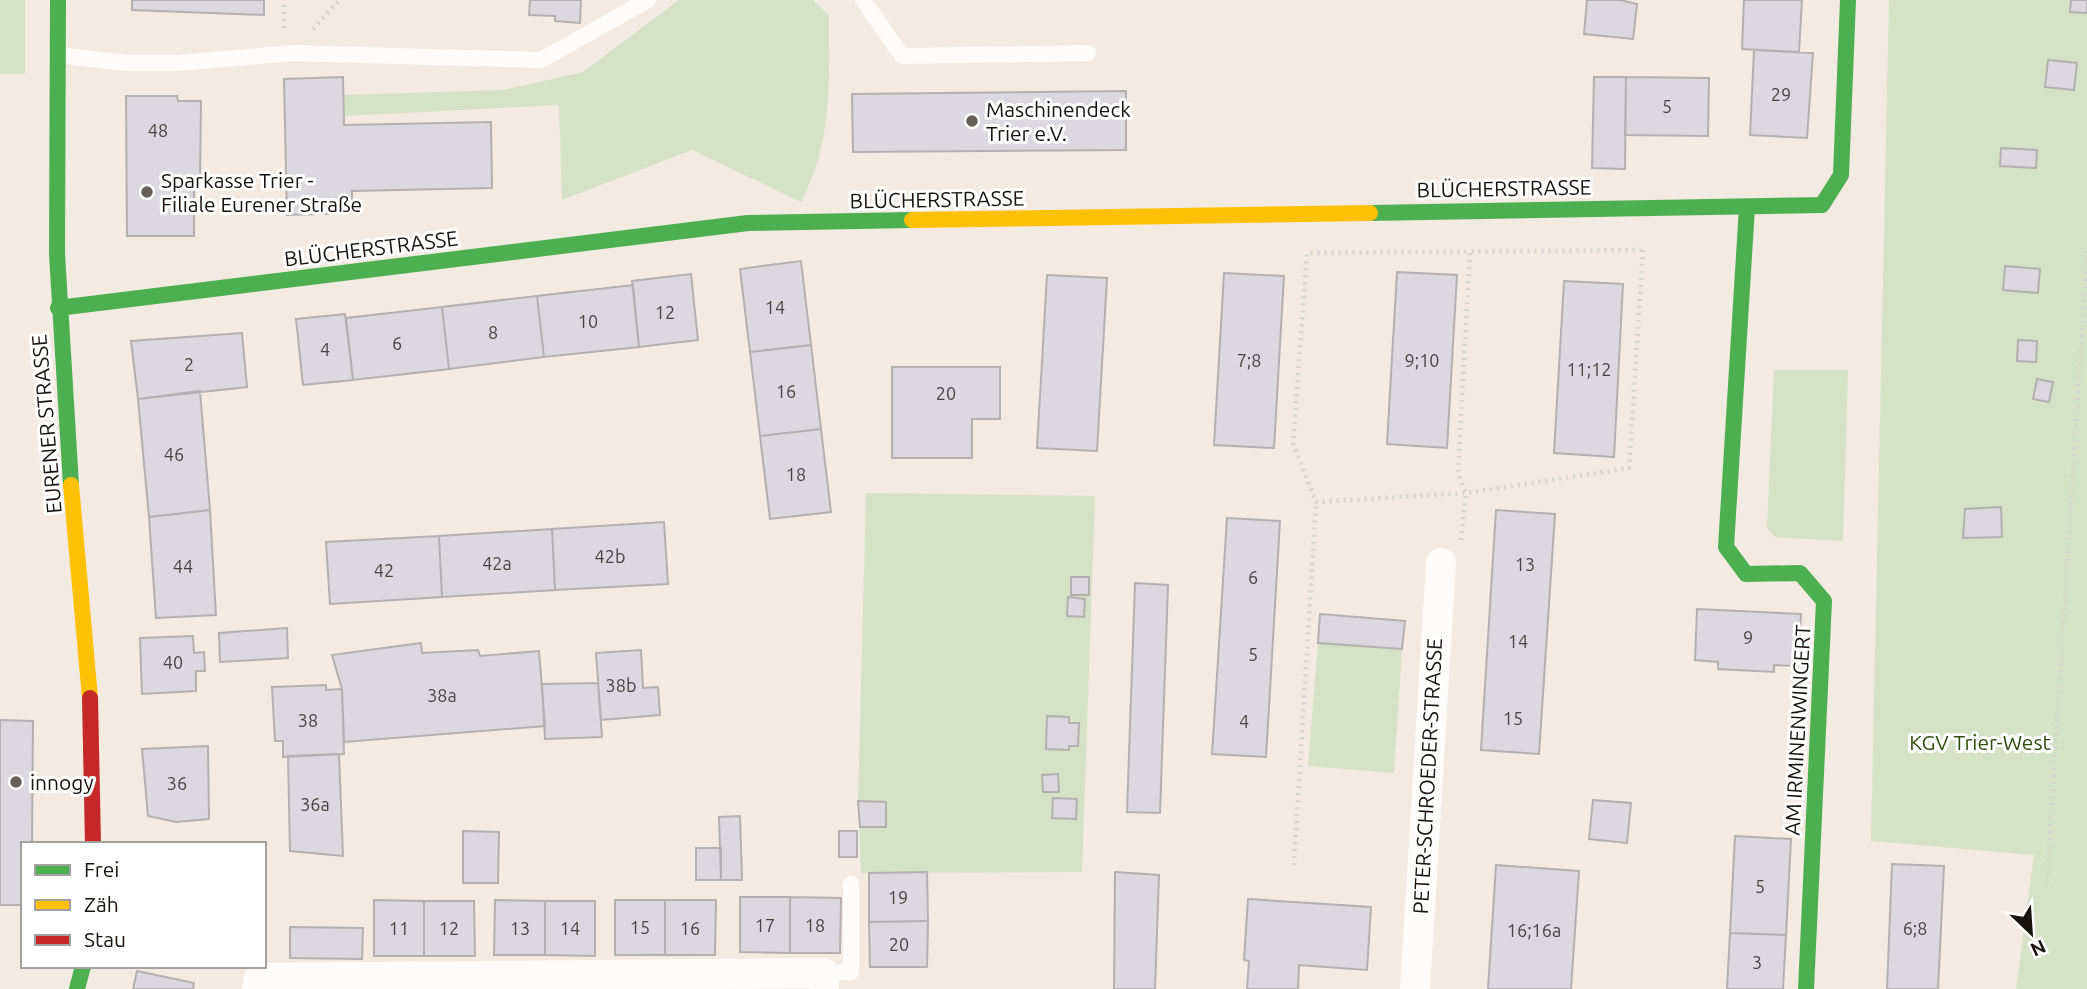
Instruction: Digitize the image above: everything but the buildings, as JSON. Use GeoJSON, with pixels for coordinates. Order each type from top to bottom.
{"type":"FeatureCollection","features":[{"type":"Feature","properties":{"kind":"street","name":"EURENER STRASSE"},"geometry":{"type":"LineString","coordinates":[[58,0],[58,308],[64,407],[91,692],[93,842]]}},
{"type":"Feature","properties":{"kind":"street","name":"BLÜCHERSTRASSE"},"geometry":{"type":"LineString","coordinates":[[58,308],[748,223],[1822,205],[1841,175],[1848,0]]}},
{"type":"Feature","properties":{"kind":"street","name":"AM IRMINENWINGERT"},"geometry":{"type":"LineString","coordinates":[[1747,207],[1726,547],[1746,574],[1800,573],[1824,601],[1806,989]]}},
{"type":"Feature","properties":{"kind":"street","name":"PETER-SCHROEDER-STRASSE"},"geometry":{"type":"LineString","coordinates":[[1415,989],[1441,563]]}},
{"type":"Feature","properties":{"kind":"street"},"geometry":{"type":"LineString","coordinates":[[77,989],[82,968]]}},
{"type":"Feature","properties":{"kind":"street"},"geometry":{"type":"LineString","coordinates":[[257,989],[259,978],[824,981]]}},
{"type":"Feature","properties":{"kind":"lane"},"geometry":{"type":"LineString","coordinates":[[57,55],[126,63],[178,63],[292,53],[541,60],[648,0]]}},
{"type":"Feature","properties":{"kind":"lane"},"geometry":{"type":"LineString","coordinates":[[863,0],[902,56],[1087,53]]}},
{"type":"Feature","properties":{"kind":"lane"},"geometry":{"type":"LineString","coordinates":[[824,981],[850,972],[851,884]]}},
{"type":"Feature","properties":{"kind":"path"},"geometry":{"type":"LineString","coordinates":[[1294,865],[1316,502],[1293,443],[1307,253],[1643,250],[1629,468],[1466,493],[1316,502]]}},
{"type":"Feature","properties":{"kind":"path"},"geometry":{"type":"LineString","coordinates":[[2047,882],[2087,250]]}},
{"type":"Feature","properties":{"kind":"path"},"geometry":{"type":"LineString","coordinates":[[1441,563],[1461,545],[1466,493],[1458,473],[1470,251]]}},
{"type":"Feature","properties":{"kind":"green space"},"geometry":{"type":"Polygon","coordinates":[[[0,0],[25,0],[25,74],[0,74],[0,0]]]}},
{"type":"Feature","properties":{"kind":"green space"},"geometry":{"type":"Polygon","coordinates":[[[679,0],[813,0],[829,15],[829,88],[824,134],[819,156],[801,202],[692,150],[562,200],[559,105],[344,116],[344,95],[503,90],[583,72],[679,0]]]}},
{"type":"Feature","properties":{"kind":"green space","name":"KGV Trier-West"},"geometry":{"type":"Polygon","coordinates":[[[1889,0],[2087,0],[2087,989],[2016,989],[2034,855],[1871,841],[1889,0]]]}},
{"type":"Feature","properties":{"kind":"green space"},"geometry":{"type":"Polygon","coordinates":[[[1774,370],[1848,370],[1843,541],[1775,537],[1767,528],[1774,370]]]}},
{"type":"Feature","properties":{"kind":"green space"},"geometry":{"type":"Polygon","coordinates":[[[866,493],[1095,496],[1082,872],[861,873],[858,801],[866,493]]]}},
{"type":"Feature","properties":{"kind":"green space"},"geometry":{"type":"Polygon","coordinates":[[[1318,643],[1402,649],[1394,773],[1308,766],[1318,643]]]}},
{"type":"Feature","properties":{"kind":"traffic: fast"},"geometry":{"type":"LineString","coordinates":[[58,0],[57,254],[71,485]]}},
{"type":"Feature","properties":{"kind":"traffic: fast"},"geometry":{"type":"LineString","coordinates":[[1370,213],[1822,205],[1841,175],[1848,0]]}},
{"type":"Feature","properties":{"kind":"traffic: fast"},"geometry":{"type":"LineString","coordinates":[[1747,207],[1726,547],[1746,574],[1800,573],[1824,601],[1806,989]]}},
{"type":"Feature","properties":{"kind":"traffic: fast"},"geometry":{"type":"LineString","coordinates":[[58,308],[748,223],[912,220]]}},
{"type":"Feature","properties":{"kind":"traffic: fast"},"geometry":{"type":"LineString","coordinates":[[77,989],[82,968]]}},
{"type":"Feature","properties":{"kind":"traffic: slow"},"geometry":{"type":"LineString","coordinates":[[912,220],[1370,213]]}},
{"type":"Feature","properties":{"kind":"traffic: slow"},"geometry":{"type":"LineString","coordinates":[[71,485],[90,698]]}},
{"type":"Feature","properties":{"kind":"traffic: jam"},"geometry":{"type":"LineString","coordinates":[[90,698],[93,842]]}},
{"type":"Feature","properties":{"kind":"place","name":"Maschinendeck Trier e.V."},"geometry":{"type":"Point","coordinates":[972,121]}},
{"type":"Feature","properties":{"kind":"place","name":"Sparkasse Trier - Filiale Eurener Straße"},"geometry":{"type":"Point","coordinates":[147,192]}},
{"type":"Feature","properties":{"kind":"place","name":"innogy"},"geometry":{"type":"Point","coordinates":[16,782]}}]}
